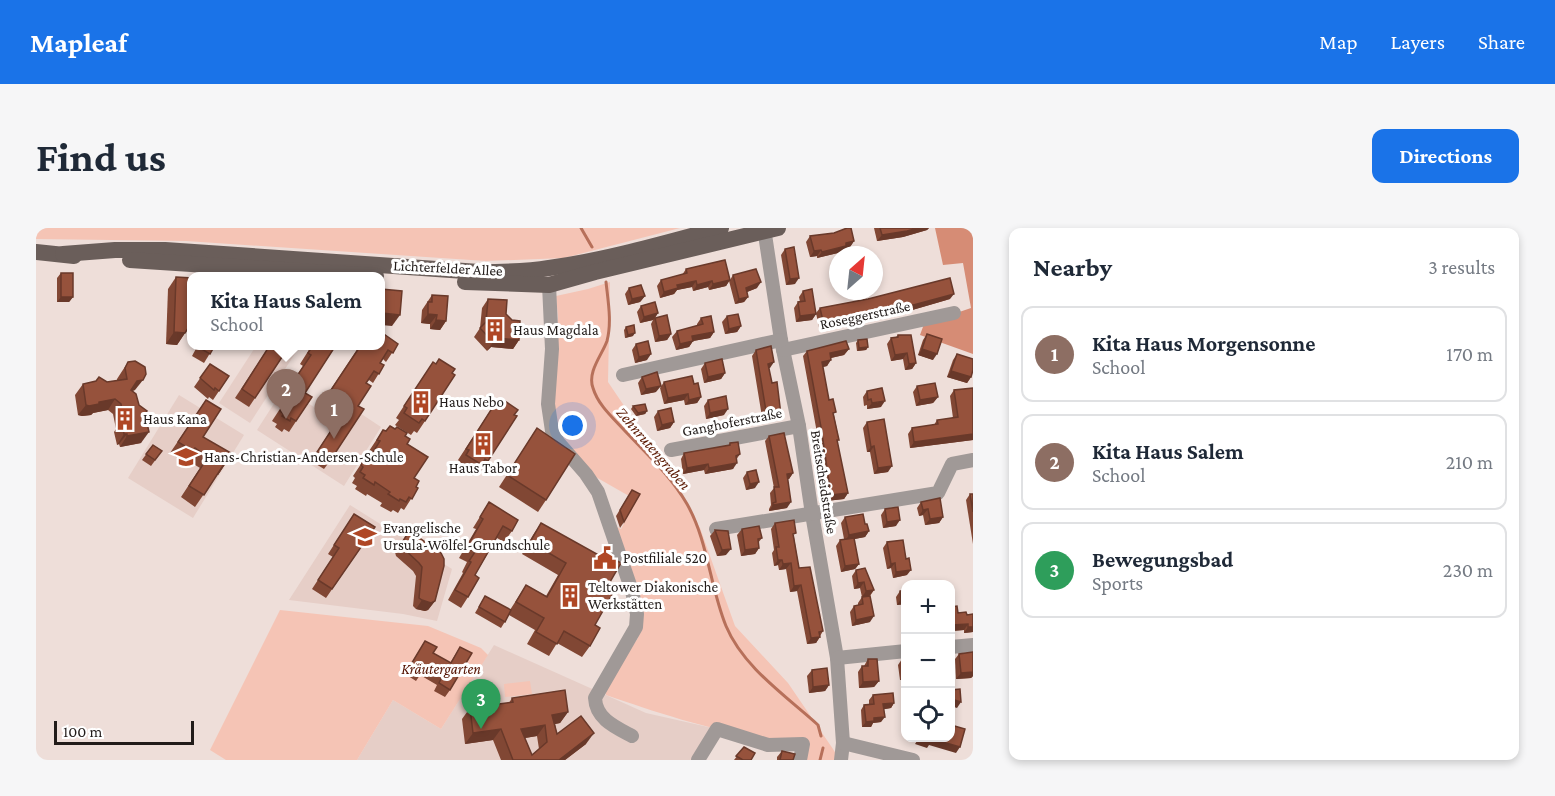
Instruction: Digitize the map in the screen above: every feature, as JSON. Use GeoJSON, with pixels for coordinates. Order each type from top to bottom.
{"type":"FeatureCollection","features":[{"type":"Feature","properties":{"kind":"main road","name":"Lichterfelder Allee"},"geometry":{"type":"LineString","coordinates":[[63,254],[116,250],[165,250],[479,272],[524,271],[615,256],[721,228]]}},
{"type":"Feature","properties":{"kind":"main road","name":"Lichterfelder Allee"},"geometry":{"type":"LineString","coordinates":[[385,277],[549,285],[769,229]]}},
{"type":"Feature","properties":{"kind":"main road","name":"Lichterfelder Allee"},"geometry":{"type":"LineString","coordinates":[[36,252],[104,259],[302,272]]}},
{"type":"Feature","properties":{"kind":"street","name":"Breitscheidstraße"},"geometry":{"type":"LineString","coordinates":[[769,229],[782,345],[799,426],[837,658],[843,743],[841,760]]}},
{"type":"Feature","properties":{"kind":"street"},"geometry":{"type":"LineString","coordinates":[[549,285],[552,349],[548,404],[552,431],[558,442],[586,474],[598,492],[632,591],[637,614],[636,627],[595,698],[595,708],[601,717],[632,736]]}},
{"type":"Feature","properties":{"kind":"street","name":"Roseggerstraße"},"geometry":{"type":"LineString","coordinates":[[623,375],[954,313]]}},
{"type":"Feature","properties":{"kind":"street","name":"Ganghoferstraße"},"geometry":{"type":"LineString","coordinates":[[671,450],[799,426]]}},
{"type":"Feature","properties":{"kind":"street"},"geometry":{"type":"LineString","coordinates":[[716,529],[938,493],[952,464],[973,460]]}},
{"type":"Feature","properties":{"kind":"street"},"geometry":{"type":"LineString","coordinates":[[955,647],[973,645]]}},
{"type":"Feature","properties":{"kind":"street"},"geometry":{"type":"LineString","coordinates":[[837,658],[901,652]]}},
{"type":"Feature","properties":{"kind":"street"},"geometry":{"type":"LineString","coordinates":[[698,760],[717,729],[768,745],[803,744],[800,760]]}},
{"type":"Feature","properties":{"kind":"street"},"geometry":{"type":"LineString","coordinates":[[843,743],[913,760]]}},
{"type":"Feature","properties":{"kind":"shaded area"},"geometry":{"type":"Polygon","coordinates":[[[935,228],[973,228],[973,354],[920,335],[924,324],[971,308],[963,263],[943,265],[935,228]]]}},
{"type":"Feature","properties":{"kind":"shaded area"},"geometry":{"type":"Polygon","coordinates":[[[253,350],[297,350],[250,423],[219,403],[253,350]]]}},
{"type":"Feature","properties":{"kind":"shaded area"},"geometry":{"type":"Polygon","coordinates":[[[284,388],[314,407],[325,390],[381,427],[344,486],[257,430],[284,388]]]}},
{"type":"Feature","properties":{"kind":"shaded area","name":"Hans-Christian-Andersen-Schule"},"geometry":{"type":"Polygon","coordinates":[[[179,395],[244,435],[193,518],[128,478],[179,395]]]}},
{"type":"Feature","properties":{"kind":"shaded area","name":"Evangelische Ursula-Wölfel-Grundschule"},"geometry":{"type":"Polygon","coordinates":[[[350,505],[452,569],[437,621],[403,614],[289,600],[350,505]]]}},
{"type":"Feature","properties":{"kind":"shaded area"},"geometry":{"type":"Polygon","coordinates":[[[494,645],[646,713],[717,729],[698,760],[357,760],[393,700],[441,729],[494,645]]]}},
{"type":"Feature","properties":{"kind":"green space"},"geometry":{"type":"Polygon","coordinates":[[[36,228],[680,228],[564,258],[486,261],[186,241],[36,239],[36,228]]]}},
{"type":"Feature","properties":{"kind":"green space"},"geometry":{"type":"Polygon","coordinates":[[[610,282],[608,382],[656,453],[700,528],[735,626],[788,683],[833,749],[836,754],[835,760],[804,760],[808,741],[733,733],[679,719],[606,695],[604,687],[638,638],[610,523],[621,529],[636,500],[594,476],[557,433],[553,398],[558,316],[556,296],[610,282]]]}},
{"type":"Feature","properties":{"kind":"green space","name":"Kräutergarten"},"geometry":{"type":"Polygon","coordinates":[[[280,610],[428,626],[481,648],[488,655],[441,729],[393,700],[357,760],[226,760],[210,750],[280,610]]]}},
{"type":"Feature","properties":{"kind":"green space"},"geometry":{"type":"Polygon","coordinates":[[[530,681],[532,694],[505,697],[504,684],[530,681]]]}},
{"type":"Feature","properties":{"kind":"building"},"geometry":{"type":"Polygon","coordinates":[[[851,228],[854,241],[846,243],[846,246],[829,246],[829,250],[822,252],[821,250],[814,251],[810,236],[851,228]]]}},
{"type":"Feature","properties":{"kind":"building"},"geometry":{"type":"Polygon","coordinates":[[[880,228],[918,228],[882,235],[880,228]]]}},
{"type":"Feature","properties":{"kind":"building"},"geometry":{"type":"Polygon","coordinates":[[[794,247],[799,278],[790,279],[785,249],[794,247]]]}},
{"type":"Feature","properties":{"kind":"building"},"geometry":{"type":"Polygon","coordinates":[[[725,260],[730,280],[697,285],[696,281],[677,285],[678,288],[664,292],[661,280],[687,273],[686,269],[725,260]]]}},
{"type":"Feature","properties":{"kind":"building"},"geometry":{"type":"Polygon","coordinates":[[[756,269],[761,282],[746,288],[748,297],[739,299],[733,275],[756,269]]]}},
{"type":"Feature","properties":{"kind":"building"},"geometry":{"type":"Polygon","coordinates":[[[61,273],[73,273],[73,297],[61,297],[61,273]]]}},
{"type":"Feature","properties":{"kind":"building"},"geometry":{"type":"Polygon","coordinates":[[[176,277],[187,278],[187,330],[185,333],[174,332],[176,277]]]}},
{"type":"Feature","properties":{"kind":"building"},"geometry":{"type":"Polygon","coordinates":[[[950,278],[954,294],[906,307],[880,312],[880,309],[823,321],[820,308],[863,300],[883,300],[883,295],[950,278]]]}},
{"type":"Feature","properties":{"kind":"building"},"geometry":{"type":"Polygon","coordinates":[[[641,285],[645,296],[632,299],[629,288],[641,285]]]}},
{"type":"Feature","properties":{"kind":"building"},"geometry":{"type":"Polygon","coordinates":[[[385,289],[402,291],[400,315],[385,313],[385,289]]]}},
{"type":"Feature","properties":{"kind":"building"},"geometry":{"type":"Polygon","coordinates":[[[812,289],[816,314],[800,316],[798,302],[805,301],[803,291],[812,289]]]}},
{"type":"Feature","properties":{"kind":"building"},"geometry":{"type":"Polygon","coordinates":[[[432,295],[448,296],[446,321],[436,320],[437,315],[428,314],[428,302],[432,302],[432,295]]]}},
{"type":"Feature","properties":{"kind":"building"},"geometry":{"type":"Polygon","coordinates":[[[488,299],[507,300],[506,314],[512,320],[520,321],[519,340],[497,338],[493,342],[480,328],[486,322],[488,299]]]}},
{"type":"Feature","properties":{"kind":"building"},"geometry":{"type":"Polygon","coordinates":[[[655,302],[658,313],[644,317],[641,306],[655,302]]]}},
{"type":"Feature","properties":{"kind":"building"},"geometry":{"type":"Polygon","coordinates":[[[738,314],[741,326],[729,329],[727,316],[738,314]]]}},
{"type":"Feature","properties":{"kind":"building"},"geometry":{"type":"Polygon","coordinates":[[[667,315],[671,334],[659,336],[655,318],[667,315]]]}},
{"type":"Feature","properties":{"kind":"building"},"geometry":{"type":"Polygon","coordinates":[[[711,316],[714,332],[692,336],[693,341],[680,344],[677,331],[703,324],[701,318],[711,316]]]}},
{"type":"Feature","properties":{"kind":"building"},"geometry":{"type":"Polygon","coordinates":[[[634,325],[635,333],[628,335],[626,327],[634,325]]]}},
{"type":"Feature","properties":{"kind":"building"},"geometry":{"type":"Polygon","coordinates":[[[927,334],[942,339],[937,354],[922,349],[927,334]]]}},
{"type":"Feature","properties":{"kind":"building"},"geometry":{"type":"Polygon","coordinates":[[[385,335],[398,344],[393,353],[388,350],[380,363],[384,365],[379,374],[374,371],[366,383],[371,386],[358,406],[364,409],[330,461],[317,452],[344,411],[325,399],[358,350],[385,350],[385,335]]]}},
{"type":"Feature","properties":{"kind":"building"},"geometry":{"type":"Polygon","coordinates":[[[898,335],[911,335],[916,363],[909,364],[907,353],[895,355],[891,338],[898,337],[898,335]]]}},
{"type":"Feature","properties":{"kind":"building"},"geometry":{"type":"Polygon","coordinates":[[[867,339],[868,347],[859,348],[858,340],[867,339]]]}},
{"type":"Feature","properties":{"kind":"building"},"geometry":{"type":"Polygon","coordinates":[[[648,341],[651,354],[639,357],[636,344],[648,341]]]}},
{"type":"Feature","properties":{"kind":"building"},"geometry":{"type":"Polygon","coordinates":[[[846,341],[849,349],[830,353],[831,360],[822,362],[829,400],[833,399],[836,412],[833,413],[839,440],[837,440],[848,493],[831,495],[807,351],[846,341]]]}},
{"type":"Feature","properties":{"kind":"building"},"geometry":{"type":"Polygon","coordinates":[[[771,346],[774,362],[768,364],[772,383],[777,382],[781,415],[767,417],[756,350],[771,346]]]}},
{"type":"Feature","properties":{"kind":"building"},"geometry":{"type":"Polygon","coordinates":[[[267,350],[287,350],[255,398],[242,389],[267,350]]]}},
{"type":"Feature","properties":{"kind":"building"},"geometry":{"type":"Polygon","coordinates":[[[310,350],[333,350],[305,393],[312,397],[296,421],[291,418],[290,421],[282,416],[284,414],[280,411],[301,379],[297,376],[311,355],[308,353],[310,350]]]}},
{"type":"Feature","properties":{"kind":"building"},"geometry":{"type":"Polygon","coordinates":[[[957,354],[973,359],[971,377],[951,371],[957,354]]]}},
{"type":"Feature","properties":{"kind":"building","name":"Haus Nebo"},"geometry":{"type":"Polygon","coordinates":[[[439,359],[455,369],[452,373],[455,375],[425,421],[422,419],[419,423],[404,413],[407,408],[404,406],[433,362],[436,364],[439,359]]]}},
{"type":"Feature","properties":{"kind":"building"},"geometry":{"type":"Polygon","coordinates":[[[722,359],[725,373],[708,377],[705,363],[722,359]]]}},
{"type":"Feature","properties":{"kind":"building"},"geometry":{"type":"Polygon","coordinates":[[[135,361],[145,367],[146,374],[143,380],[137,381],[131,390],[136,394],[139,405],[147,411],[145,414],[149,432],[127,436],[124,434],[121,404],[115,399],[86,405],[83,384],[96,381],[99,377],[107,382],[127,379],[125,368],[128,362],[135,361]]]}},
{"type":"Feature","properties":{"kind":"building"},"geometry":{"type":"Polygon","coordinates":[[[210,364],[229,376],[219,391],[215,388],[214,390],[200,378],[210,364]]]}},
{"type":"Feature","properties":{"kind":"building"},"geometry":{"type":"Polygon","coordinates":[[[657,372],[661,386],[646,389],[642,377],[657,372]]]}},
{"type":"Feature","properties":{"kind":"building"},"geometry":{"type":"Polygon","coordinates":[[[692,376],[694,384],[698,383],[701,397],[689,400],[688,394],[668,398],[664,382],[692,376]]]}},
{"type":"Feature","properties":{"kind":"building"},"geometry":{"type":"Polygon","coordinates":[[[935,383],[938,397],[920,400],[917,386],[935,383]]]}},
{"type":"Feature","properties":{"kind":"building"},"geometry":{"type":"Polygon","coordinates":[[[882,388],[885,401],[872,403],[871,399],[868,400],[867,391],[882,388]]]}},
{"type":"Feature","properties":{"kind":"building"},"geometry":{"type":"Polygon","coordinates":[[[973,388],[973,434],[914,442],[912,428],[938,424],[937,420],[958,417],[954,390],[973,388]]]}},
{"type":"Feature","properties":{"kind":"building"},"geometry":{"type":"Polygon","coordinates":[[[726,396],[728,409],[710,413],[708,400],[726,396]]]}},
{"type":"Feature","properties":{"kind":"building","name":"Haus Tabor"},"geometry":{"type":"Polygon","coordinates":[[[502,399],[518,410],[514,415],[517,416],[488,461],[485,459],[482,465],[466,455],[469,450],[466,449],[496,402],[499,404],[502,399]]]}},
{"type":"Feature","properties":{"kind":"building"},"geometry":{"type":"Polygon","coordinates":[[[206,400],[221,409],[203,437],[231,453],[204,495],[189,486],[208,457],[195,448],[193,451],[178,442],[206,400]]]}},
{"type":"Feature","properties":{"kind":"building"},"geometry":{"type":"Polygon","coordinates":[[[645,404],[647,411],[638,413],[633,406],[645,404]]]}},
{"type":"Feature","properties":{"kind":"building"},"geometry":{"type":"Polygon","coordinates":[[[671,408],[674,422],[662,425],[658,411],[671,408]]]}},
{"type":"Feature","properties":{"kind":"building"},"geometry":{"type":"Polygon","coordinates":[[[884,419],[892,466],[878,468],[874,446],[871,447],[867,422],[884,419]]]}},
{"type":"Feature","properties":{"kind":"building"},"geometry":{"type":"Polygon","coordinates":[[[390,426],[407,433],[405,436],[410,439],[407,444],[428,457],[414,478],[419,481],[416,487],[418,488],[412,499],[409,497],[406,502],[400,499],[399,501],[375,482],[374,485],[363,478],[365,475],[360,472],[367,455],[370,457],[380,441],[377,440],[383,430],[386,431],[390,426]]]}},
{"type":"Feature","properties":{"kind":"building"},"geometry":{"type":"Polygon","coordinates":[[[537,428],[575,454],[546,500],[507,475],[537,428]]]}},
{"type":"Feature","properties":{"kind":"building"},"geometry":{"type":"Polygon","coordinates":[[[784,433],[793,473],[787,474],[791,502],[773,505],[776,502],[774,487],[779,487],[769,436],[784,433]]]}},
{"type":"Feature","properties":{"kind":"building"},"geometry":{"type":"Polygon","coordinates":[[[738,442],[740,454],[736,456],[737,463],[709,468],[708,464],[687,468],[684,453],[738,442]]]}},
{"type":"Feature","properties":{"kind":"building"},"geometry":{"type":"Polygon","coordinates":[[[153,445],[162,451],[155,460],[146,454],[153,445]]]}},
{"type":"Feature","properties":{"kind":"building"},"geometry":{"type":"Polygon","coordinates":[[[756,470],[759,482],[750,484],[747,472],[756,470]]]}},
{"type":"Feature","properties":{"kind":"building"},"geometry":{"type":"Polygon","coordinates":[[[632,490],[640,494],[624,522],[620,510],[632,490]]]}},
{"type":"Feature","properties":{"kind":"building"},"geometry":{"type":"Polygon","coordinates":[[[970,494],[973,494],[973,512],[970,494]]]}},
{"type":"Feature","properties":{"kind":"building"},"geometry":{"type":"Polygon","coordinates":[[[940,498],[943,517],[930,519],[928,509],[923,510],[921,502],[940,498]]]}},
{"type":"Feature","properties":{"kind":"building"},"geometry":{"type":"Polygon","coordinates":[[[489,502],[518,520],[512,531],[503,526],[475,575],[479,578],[468,597],[455,590],[475,552],[467,547],[483,519],[480,517],[489,502]]]}},
{"type":"Feature","properties":{"kind":"building"},"geometry":{"type":"Polygon","coordinates":[[[898,507],[900,520],[887,522],[885,509],[898,507]]]}},
{"type":"Feature","properties":{"kind":"building"},"geometry":{"type":"Polygon","coordinates":[[[354,514],[375,527],[332,589],[318,580],[339,548],[334,545],[354,514]]]}},
{"type":"Feature","properties":{"kind":"building"},"geometry":{"type":"Polygon","coordinates":[[[863,514],[869,531],[849,535],[845,517],[863,514]]]}},
{"type":"Feature","properties":{"kind":"building"},"geometry":{"type":"Polygon","coordinates":[[[794,520],[796,533],[793,534],[799,568],[810,567],[823,631],[819,632],[820,637],[811,638],[801,585],[794,586],[791,563],[783,564],[782,560],[778,560],[776,547],[779,547],[775,523],[794,520]]]}},
{"type":"Feature","properties":{"kind":"building","name":"Teltower Diakonische Werkstätten"},"geometry":{"type":"Polygon","coordinates":[[[541,523],[602,557],[604,553],[621,563],[606,589],[613,593],[595,625],[600,628],[590,646],[564,631],[557,644],[536,632],[544,618],[516,602],[526,585],[547,597],[566,563],[530,542],[541,523]]]}},
{"type":"Feature","properties":{"kind":"building"},"geometry":{"type":"Polygon","coordinates":[[[759,526],[762,538],[758,539],[759,548],[745,550],[742,529],[759,526]]]}},
{"type":"Feature","properties":{"kind":"building"},"geometry":{"type":"Polygon","coordinates":[[[715,530],[728,531],[731,549],[722,550],[715,530]]]}},
{"type":"Feature","properties":{"kind":"building"},"geometry":{"type":"Polygon","coordinates":[[[411,532],[441,553],[444,559],[435,601],[431,603],[419,598],[422,567],[401,544],[411,532]]]}},
{"type":"Feature","properties":{"kind":"building"},"geometry":{"type":"Polygon","coordinates":[[[854,538],[859,564],[845,566],[840,540],[854,538]]]}},
{"type":"Feature","properties":{"kind":"building"},"geometry":{"type":"Polygon","coordinates":[[[903,540],[906,559],[909,558],[911,570],[896,572],[895,563],[891,564],[887,542],[903,540]]]}},
{"type":"Feature","properties":{"kind":"building"},"geometry":{"type":"Polygon","coordinates":[[[865,568],[874,590],[866,591],[864,582],[858,583],[856,570],[865,568]]]}},
{"type":"Feature","properties":{"kind":"building"},"geometry":{"type":"Polygon","coordinates":[[[485,596],[511,610],[505,622],[479,607],[485,596]]]}},
{"type":"Feature","properties":{"kind":"building"},"geometry":{"type":"Polygon","coordinates":[[[870,596],[874,616],[856,620],[854,606],[863,604],[862,597],[870,596]]]}},
{"type":"Feature","properties":{"kind":"building"},"geometry":{"type":"Polygon","coordinates":[[[955,606],[957,606],[958,613],[973,614],[973,627],[968,627],[968,624],[955,625],[955,606]]]}},
{"type":"Feature","properties":{"kind":"building"},"geometry":{"type":"Polygon","coordinates":[[[425,641],[437,647],[433,653],[451,663],[460,647],[472,653],[450,690],[439,683],[442,677],[425,667],[422,673],[410,666],[425,641]]]}},
{"type":"Feature","properties":{"kind":"building"},"geometry":{"type":"Polygon","coordinates":[[[973,652],[973,672],[961,673],[959,654],[973,652]]]}},
{"type":"Feature","properties":{"kind":"building"},"geometry":{"type":"Polygon","coordinates":[[[868,659],[877,659],[879,681],[863,682],[862,666],[868,666],[868,659]]]}},
{"type":"Feature","properties":{"kind":"building"},"geometry":{"type":"Polygon","coordinates":[[[827,668],[829,685],[813,687],[812,670],[827,668]]]}},
{"type":"Feature","properties":{"kind":"building"},"geometry":{"type":"Polygon","coordinates":[[[960,689],[961,702],[955,700],[955,690],[960,689]]]}},
{"type":"Feature","properties":{"kind":"building"},"geometry":{"type":"Polygon","coordinates":[[[565,690],[568,712],[552,715],[557,734],[581,716],[594,733],[559,760],[513,760],[501,729],[473,733],[470,708],[513,702],[512,698],[565,690]],[[545,725],[521,729],[532,755],[547,742],[545,725]]]}},
{"type":"Feature","properties":{"kind":"building"},"geometry":{"type":"Polygon","coordinates":[[[893,693],[894,703],[883,704],[885,717],[874,718],[874,721],[866,722],[864,705],[874,704],[873,695],[893,693]]]}},
{"type":"Feature","properties":{"kind":"building"},"geometry":{"type":"Polygon","coordinates":[[[955,726],[965,729],[960,747],[942,742],[955,742],[955,726]]]}},
{"type":"Feature","properties":{"kind":"building"},"geometry":{"type":"Polygon","coordinates":[[[744,747],[755,753],[751,760],[743,760],[736,756],[744,747]]]}},
{"type":"Feature","properties":{"kind":"building"},"geometry":{"type":"Polygon","coordinates":[[[782,751],[795,754],[793,760],[780,760],[782,751]]]}},
{"type":"Feature","properties":{"kind":"waterway","name":"Zehnrutengraben"},"geometry":{"type":"LineString","coordinates":[[581,228],[592,247]]}},
{"type":"Feature","properties":{"kind":"waterway","name":"Zehnrutengraben"},"geometry":{"type":"LineString","coordinates":[[606,282],[609,326],[607,341],[592,376],[595,394],[602,406],[666,475],[687,504],[700,533],[726,626],[743,655],[766,680],[818,725],[821,736]]}},
{"type":"Feature","properties":{"kind":"waterway","name":"Zehnrutengraben"},"geometry":{"type":"LineString","coordinates":[[820,760],[823,748]]}},
{"type":"Feature","properties":{"kind":"place","name":"Haus Magdala"},"geometry":{"type":"Point","coordinates":[495,330]}},
{"type":"Feature","properties":{"kind":"place","name":"Haus Nebo"},"geometry":{"type":"Point","coordinates":[421,402]}},
{"type":"Feature","properties":{"kind":"place","name":"Haus Kana"},"geometry":{"type":"Point","coordinates":[125,419]}},
{"type":"Feature","properties":{"kind":"place","name":"Kita Haus Salem"},"geometry":{"type":"Point","coordinates":[286,419]}},
{"type":"Feature","properties":{"kind":"place","name":"Kita Haus Morgensonne"},"geometry":{"type":"Point","coordinates":[334,439]}},
{"type":"Feature","properties":{"kind":"place","name":"Haus Tabor"},"geometry":{"type":"Point","coordinates":[483,444]}},
{"type":"Feature","properties":{"kind":"place","name":"Hans-Christian-Andersen-Schule"},"geometry":{"type":"Point","coordinates":[186,457]}},
{"type":"Feature","properties":{"kind":"place","name":"Evangelische Ursula-Wölfel-Grundschule"},"geometry":{"type":"Point","coordinates":[365,537]}},
{"type":"Feature","properties":{"kind":"place","name":"Postfiliale 520"},"geometry":{"type":"Point","coordinates":[605,558]}},
{"type":"Feature","properties":{"kind":"place","name":"Teltower Diakonische Werkstätten"},"geometry":{"type":"Point","coordinates":[570,596]}},
{"type":"Feature","properties":{"kind":"place","name":"Bewegungsbad"},"geometry":{"type":"Point","coordinates":[481,729]}}]}
